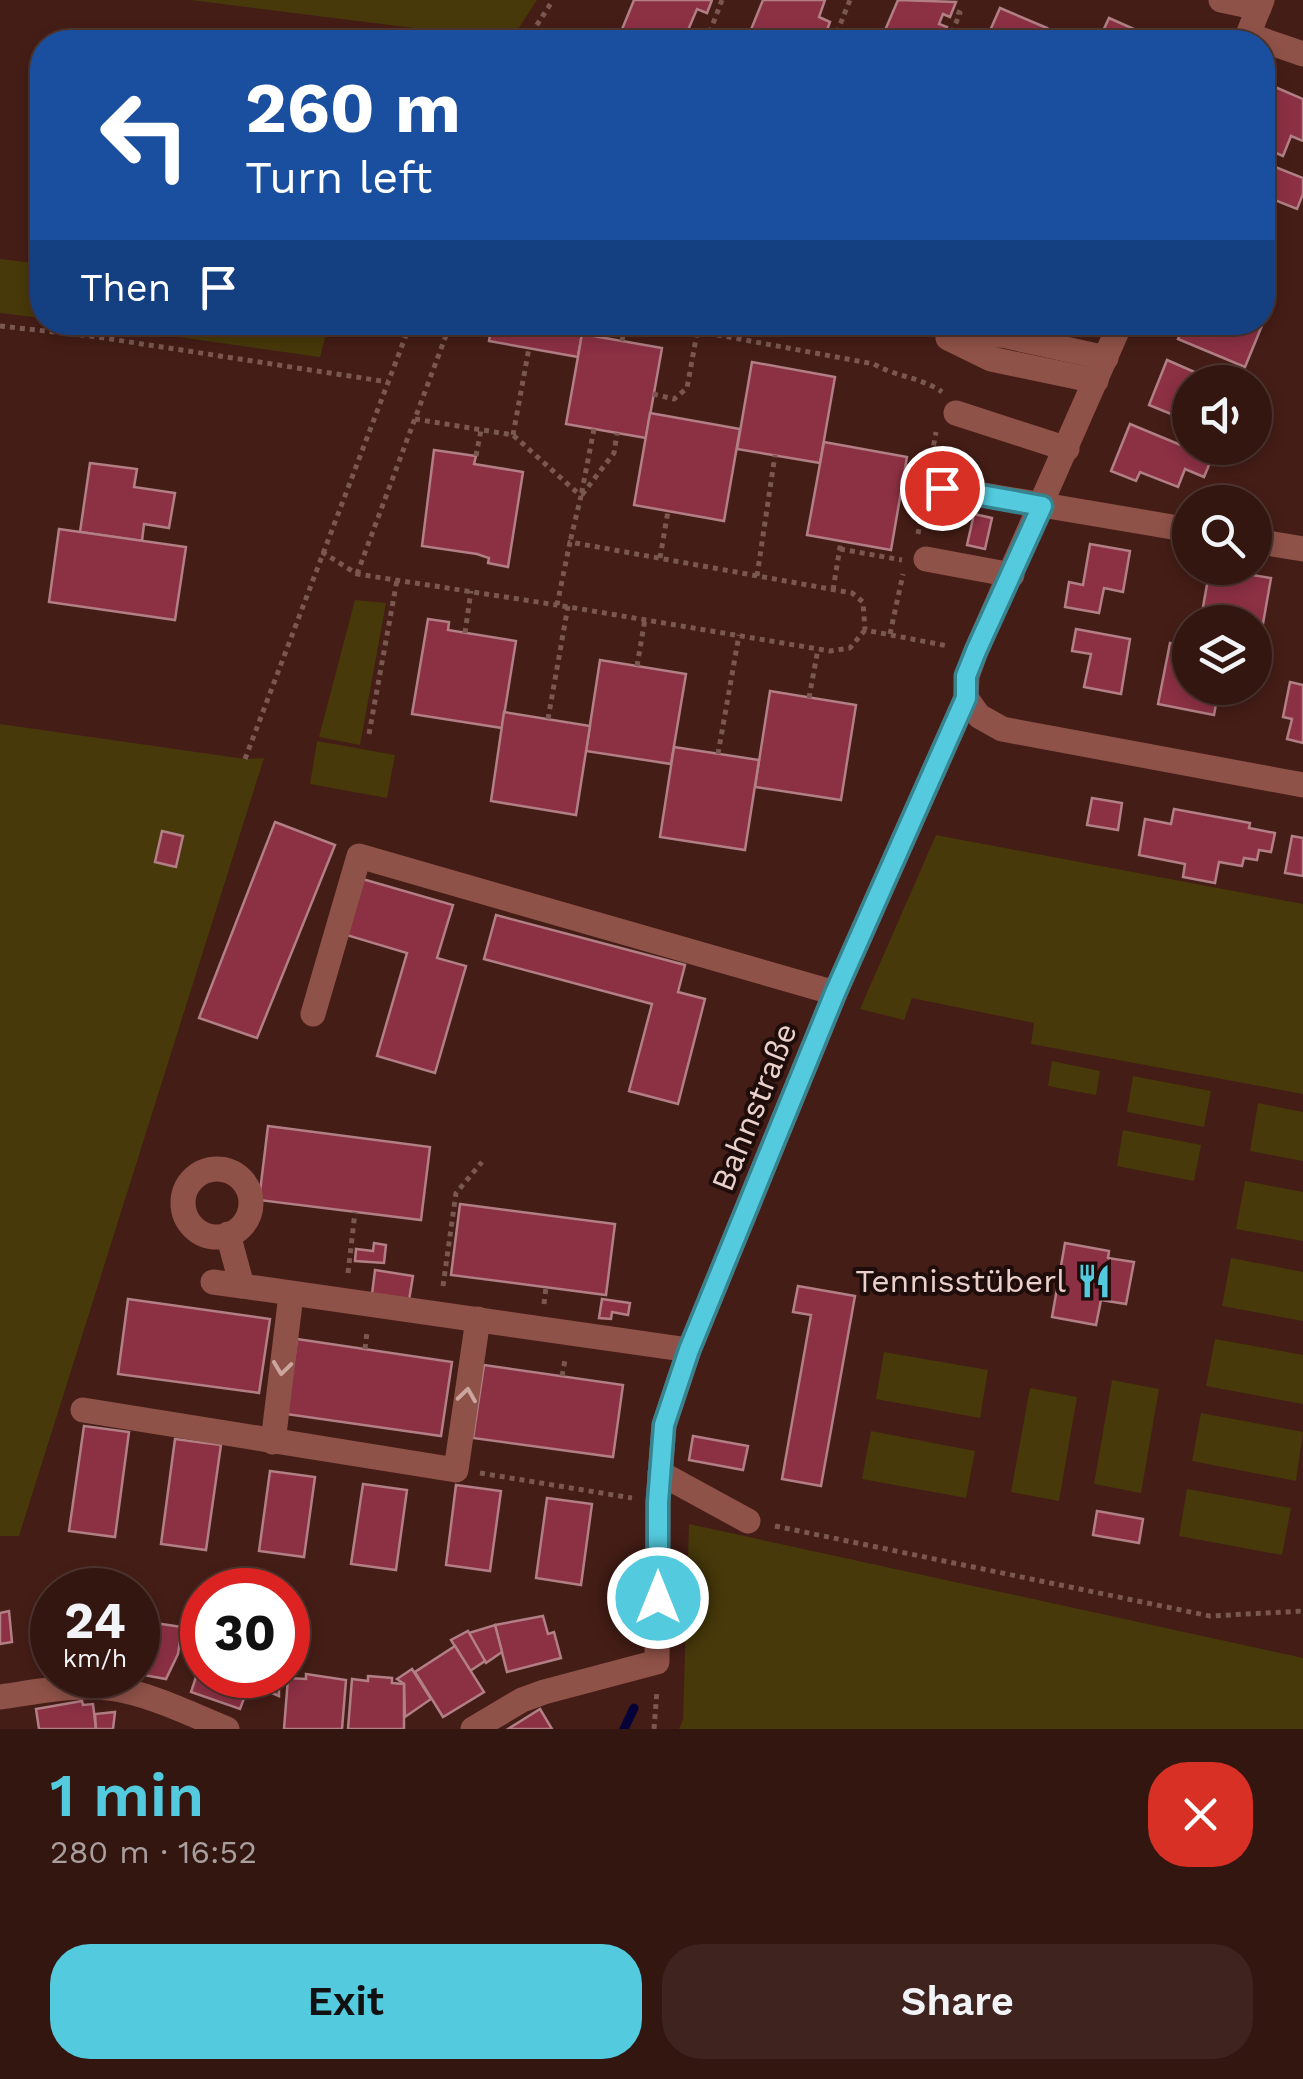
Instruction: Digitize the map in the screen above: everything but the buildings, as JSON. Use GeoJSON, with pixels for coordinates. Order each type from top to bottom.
{"type":"FeatureCollection","features":[{"type":"Feature","properties":{"kind":"street"},"geometry":{"type":"LineString","coordinates":[[1221,0],[1260,4],[1250,30]]}},
{"type":"Feature","properties":{"kind":"street"},"geometry":{"type":"LineString","coordinates":[[1275,46],[1303,54]]}},
{"type":"Feature","properties":{"kind":"street"},"geometry":{"type":"LineString","coordinates":[[980,336],[991,335]]}},
{"type":"Feature","properties":{"kind":"street"},"geometry":{"type":"LineString","coordinates":[[1005,335],[1101,370]]}},
{"type":"Feature","properties":{"kind":"street","name":"Bahnstraße"},"geometry":{"type":"LineString","coordinates":[[657,1662],[658,1502],[664,1425],[689,1350],[736,1258],[833,1009],[966,698],[966,676],[976,651],[1116,335]]}},
{"type":"Feature","properties":{"kind":"street"},"geometry":{"type":"LineString","coordinates":[[948,338],[991,359],[1101,370]]}},
{"type":"Feature","properties":{"kind":"street"},"geometry":{"type":"LineString","coordinates":[[945,412],[1066,450]]}},
{"type":"Feature","properties":{"kind":"street"},"geometry":{"type":"LineString","coordinates":[[932,485],[1172,527]]}},
{"type":"Feature","properties":{"kind":"street"},"geometry":{"type":"LineString","coordinates":[[1272,544],[1303,549]]}},
{"type":"Feature","properties":{"kind":"street"},"geometry":{"type":"LineString","coordinates":[[916,554],[1012,575]]}},
{"type":"Feature","properties":{"kind":"street"},"geometry":{"type":"LineString","coordinates":[[966,698],[980,716],[1002,728],[1303,785]]}},
{"type":"Feature","properties":{"kind":"street"},"geometry":{"type":"LineString","coordinates":[[313,1014],[359,856],[833,1009]]}},
{"type":"Feature","properties":{"kind":"street"},"geometry":{"type":"LineString","coordinates":[[228,1234],[242,1286]]}},
{"type":"Feature","properties":{"kind":"street"},"geometry":{"type":"LineString","coordinates":[[213,1282],[689,1350]]}},
{"type":"Feature","properties":{"kind":"street"},"geometry":{"type":"LineString","coordinates":[[273,1442],[291,1294]]}},
{"type":"Feature","properties":{"kind":"street"},"geometry":{"type":"LineString","coordinates":[[83,1410],[456,1470],[478,1320]]}},
{"type":"Feature","properties":{"kind":"street"},"geometry":{"type":"LineString","coordinates":[[660,1473],[748,1520]]}},
{"type":"Feature","properties":{"kind":"street"},"geometry":{"type":"LineString","coordinates":[[474,1729],[522,1700],[657,1662]]}},
{"type":"Feature","properties":{"kind":"street"},"geometry":{"type":"LineString","coordinates":[[0,1697],[67,1688],[108,1688],[159,1702],[227,1729]]}},
{"type":"Feature","properties":{"kind":"path"},"geometry":{"type":"LineString","coordinates":[[534,30],[553,0]]}},
{"type":"Feature","properties":{"kind":"path"},"geometry":{"type":"LineString","coordinates":[[711,30],[722,0]]}},
{"type":"Feature","properties":{"kind":"path"},"geometry":{"type":"LineString","coordinates":[[837,30],[850,0]]}},
{"type":"Feature","properties":{"kind":"path"},"geometry":{"type":"LineString","coordinates":[[710,6],[719,9]]}},
{"type":"Feature","properties":{"kind":"path"},"geometry":{"type":"LineString","coordinates":[[951,30],[960,13],[953,10]]}},
{"type":"Feature","properties":{"kind":"path"},"geometry":{"type":"LineString","coordinates":[[0,326],[30,329]]}},
{"type":"Feature","properties":{"kind":"path"},"geometry":{"type":"LineString","coordinates":[[82,335],[388,382]]}},
{"type":"Feature","properties":{"kind":"path"},"geometry":{"type":"LineString","coordinates":[[246,759],[406,335]]}},
{"type":"Feature","properties":{"kind":"path"},"geometry":{"type":"LineString","coordinates":[[357,574],[446,335]]}},
{"type":"Feature","properties":{"kind":"path"},"geometry":{"type":"LineString","coordinates":[[622,341],[623,335]]}},
{"type":"Feature","properties":{"kind":"path"},"geometry":{"type":"LineString","coordinates":[[654,394],[674,398],[687,388],[696,335]]}},
{"type":"Feature","properties":{"kind":"path"},"geometry":{"type":"LineString","coordinates":[[714,335],[874,364],[892,374],[926,381],[945,412],[916,554],[890,634]]}},
{"type":"Feature","properties":{"kind":"path"},"geometry":{"type":"LineString","coordinates":[[514,436],[529,348]]}},
{"type":"Feature","properties":{"kind":"path"},"geometry":{"type":"LineString","coordinates":[[415,419],[514,436],[582,496]]}},
{"type":"Feature","properties":{"kind":"path"},"geometry":{"type":"LineString","coordinates":[[557,604],[594,428]]}},
{"type":"Feature","properties":{"kind":"path"},"geometry":{"type":"LineString","coordinates":[[476,456],[481,430]]}},
{"type":"Feature","properties":{"kind":"path"},"geometry":{"type":"LineString","coordinates":[[582,496],[614,452],[617,432]]}},
{"type":"Feature","properties":{"kind":"path"},"geometry":{"type":"LineString","coordinates":[[757,576],[776,456]]}},
{"type":"Feature","properties":{"kind":"path"},"geometry":{"type":"LineString","coordinates":[[660,558],[668,511]]}},
{"type":"Feature","properties":{"kind":"path"},"geometry":{"type":"LineString","coordinates":[[322,552],[357,574],[818,649],[850,648],[866,630],[863,602],[852,593],[570,542]]}},
{"type":"Feature","properties":{"kind":"path"},"geometry":{"type":"LineString","coordinates":[[833,590],[841,545],[916,554]]}},
{"type":"Feature","properties":{"kind":"path"},"geometry":{"type":"LineString","coordinates":[[368,734],[397,580]]}},
{"type":"Feature","properties":{"kind":"path"},"geometry":{"type":"LineString","coordinates":[[465,633],[471,592]]}},
{"type":"Feature","properties":{"kind":"path"},"geometry":{"type":"LineString","coordinates":[[548,719],[568,606]]}},
{"type":"Feature","properties":{"kind":"path"},"geometry":{"type":"LineString","coordinates":[[636,666],[645,619]]}},
{"type":"Feature","properties":{"kind":"path"},"geometry":{"type":"LineString","coordinates":[[866,630],[976,651]]}},
{"type":"Feature","properties":{"kind":"path"},"geometry":{"type":"LineString","coordinates":[[718,754],[739,635]]}},
{"type":"Feature","properties":{"kind":"path"},"geometry":{"type":"LineString","coordinates":[[809,698],[818,649]]}},
{"type":"Feature","properties":{"kind":"path"},"geometry":{"type":"LineString","coordinates":[[439,1314],[456,1193],[482,1162]]}},
{"type":"Feature","properties":{"kind":"path"},"geometry":{"type":"LineString","coordinates":[[344,1300],[356,1212]]}},
{"type":"Feature","properties":{"kind":"path"},"geometry":{"type":"LineString","coordinates":[[456,1470],[658,1502]]}},
{"type":"Feature","properties":{"kind":"path"},"geometry":{"type":"LineString","coordinates":[[748,1520],[1210,1616],[1303,1611]]}},
{"type":"Feature","properties":{"kind":"path"},"geometry":{"type":"LineString","coordinates":[[654,1729],[657,1662]]}},
{"type":"Feature","properties":{"kind":"shaded area"},"geometry":{"type":"Polygon","coordinates":[[[191,0],[537,0],[518,30],[431,30],[191,0]]]}},
{"type":"Feature","properties":{"kind":"shaded area"},"geometry":{"type":"Polygon","coordinates":[[[0,259],[30,263],[30,317],[0,313],[0,259]]]}},
{"type":"Feature","properties":{"kind":"shaded area"},"geometry":{"type":"Polygon","coordinates":[[[165,335],[326,335],[320,357],[165,335]]]}},
{"type":"Feature","properties":{"kind":"shaded area"},"geometry":{"type":"Polygon","coordinates":[[[355,600],[386,603],[360,745],[319,737],[355,600]]]}},
{"type":"Feature","properties":{"kind":"shaded area"},"geometry":{"type":"Polygon","coordinates":[[[0,724],[245,759],[264,758],[19,1536],[0,1536],[0,724]]]}},
{"type":"Feature","properties":{"kind":"shaded area"},"geometry":{"type":"Polygon","coordinates":[[[317,741],[395,755],[387,798],[310,784],[317,741]]]}},
{"type":"Feature","properties":{"kind":"shaded area"},"geometry":{"type":"Polygon","coordinates":[[[936,835],[1303,904],[1303,1094],[1031,1044],[1034,1023],[912,998],[904,1020],[860,1009],[936,835]]]}},
{"type":"Feature","properties":{"kind":"shaded area"},"geometry":{"type":"Polygon","coordinates":[[[1052,1061],[1100,1071],[1096,1095],[1048,1086],[1052,1061]]]}},
{"type":"Feature","properties":{"kind":"shaded area"},"geometry":{"type":"Polygon","coordinates":[[[1133,1076],[1211,1091],[1204,1127],[1127,1112],[1133,1076]]]}},
{"type":"Feature","properties":{"kind":"shaded area"},"geometry":{"type":"Polygon","coordinates":[[[1258,1103],[1303,1112],[1303,1161],[1250,1151],[1258,1103]]]}},
{"type":"Feature","properties":{"kind":"shaded area"},"geometry":{"type":"Polygon","coordinates":[[[1123,1130],[1201,1145],[1194,1181],[1117,1166],[1123,1130]]]}},
{"type":"Feature","properties":{"kind":"shaded area"},"geometry":{"type":"Polygon","coordinates":[[[1245,1181],[1303,1192],[1303,1241],[1236,1229],[1245,1181]]]}},
{"type":"Feature","properties":{"kind":"shaded area"},"geometry":{"type":"Polygon","coordinates":[[[1231,1258],[1303,1272],[1303,1321],[1222,1306],[1231,1258]]]}},
{"type":"Feature","properties":{"kind":"shaded area"},"geometry":{"type":"Polygon","coordinates":[[[1215,1339],[1303,1355],[1303,1404],[1206,1386],[1215,1339]]]}},
{"type":"Feature","properties":{"kind":"shaded area"},"geometry":{"type":"Polygon","coordinates":[[[884,1352],[988,1370],[980,1418],[876,1399],[884,1352]]]}},
{"type":"Feature","properties":{"kind":"shaded area"},"geometry":{"type":"Polygon","coordinates":[[[1112,1380],[1159,1389],[1141,1493],[1094,1484],[1112,1380]]]}},
{"type":"Feature","properties":{"kind":"shaded area"},"geometry":{"type":"Polygon","coordinates":[[[1030,1388],[1077,1397],[1059,1501],[1011,1492],[1030,1388]]]}},
{"type":"Feature","properties":{"kind":"shaded area"},"geometry":{"type":"Polygon","coordinates":[[[1201,1413],[1303,1432],[1296,1481],[1192,1461],[1201,1413]]]}},
{"type":"Feature","properties":{"kind":"shaded area"},"geometry":{"type":"Polygon","coordinates":[[[871,1431],[975,1451],[966,1498],[862,1479],[871,1431]]]}},
{"type":"Feature","properties":{"kind":"shaded area"},"geometry":{"type":"Polygon","coordinates":[[[1187,1489],[1291,1508],[1282,1555],[1179,1536],[1187,1489]]]}},
{"type":"Feature","properties":{"kind":"shaded area"},"geometry":{"type":"Polygon","coordinates":[[[689,1524],[1303,1658],[1303,1729],[679,1729],[683,1719],[689,1524]]]}},
{"type":"Feature","properties":{"kind":"waterway"},"geometry":{"type":"LineString","coordinates":[[624,1729],[634,1708]]}},
{"type":"Feature","properties":{"kind":"place","name":"Tennisstüberl"},"geometry":{"type":"Point","coordinates":[1094,1281]}},
{"type":"Feature","properties":{"kind":"route"},"geometry":{"type":"LineString","coordinates":[[658,1598],[658,1502],[664,1425],[689,1350],[835,993],[966,698],[966,676],[976,651],[1042,506],[942,488]]}}]}
